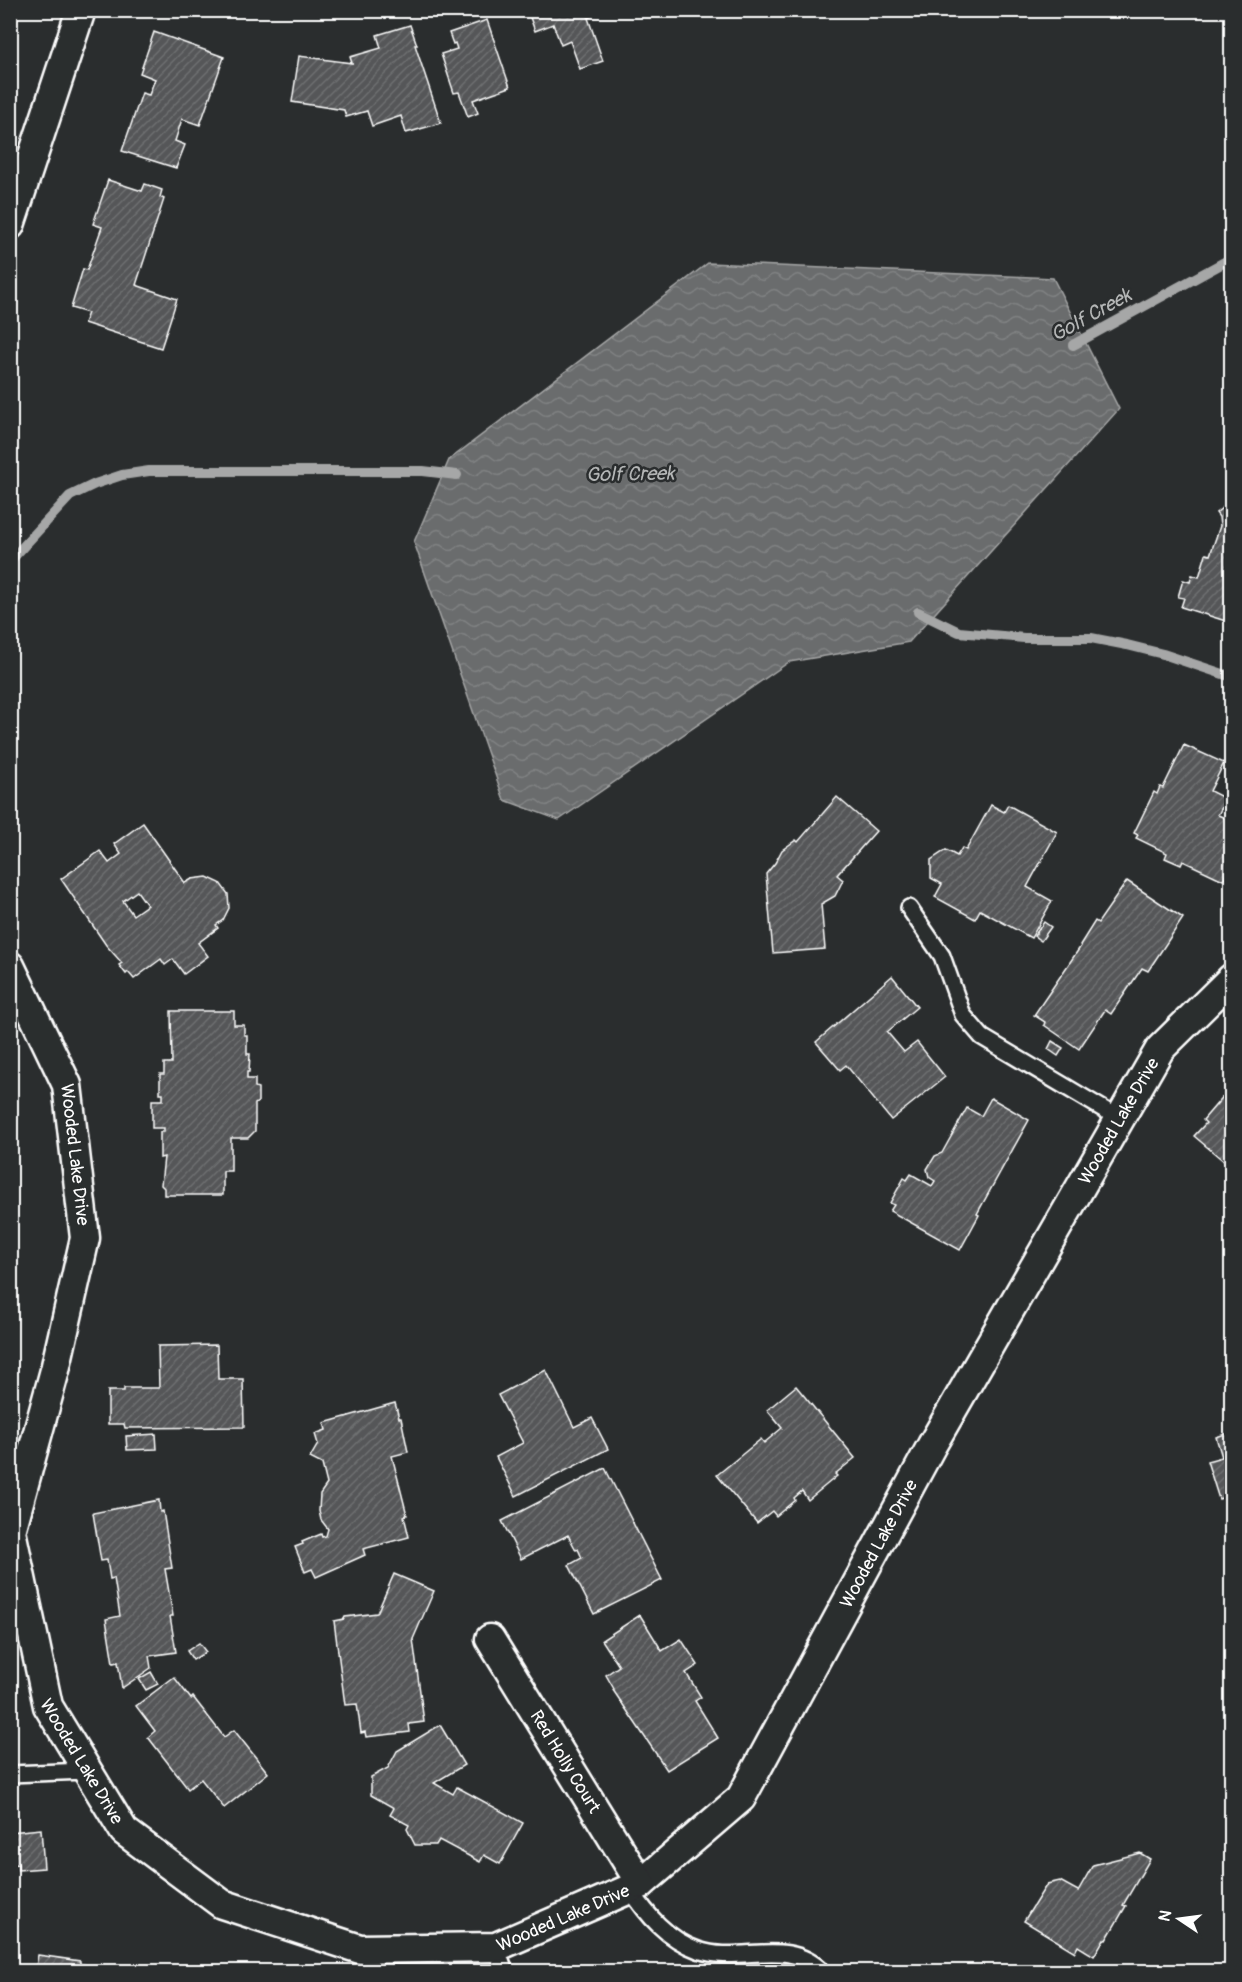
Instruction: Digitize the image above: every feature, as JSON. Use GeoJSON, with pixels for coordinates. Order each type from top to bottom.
{"type":"FeatureCollection","features":[{"type":"Feature","properties":{"kind":"street"},"geometry":{"type":"LineString","coordinates":[[10,225],[81,10]]}},
{"type":"Feature","properties":{"kind":"street","name":"Wooded Lake Drive"},"geometry":{"type":"LineString","coordinates":[[10,966],[66,1085],[85,1238],[55,1370],[11,1531],[48,1706],[124,1831],[222,1904],[360,1949],[501,1959],[636,1886],[741,1798],[932,1444],[1160,1049],[1232,978]]}},
{"type":"Feature","properties":{"kind":"street","name":"Red Holly Court"},"geometry":{"type":"LineString","coordinates":[[490,1640],[636,1886]]}},
{"type":"Feature","properties":{"kind":"lane"},"geometry":{"type":"LineString","coordinates":[[909,908],[942,957],[963,1015],[982,1037],[1120,1119]]}},
{"type":"Feature","properties":{"kind":"lane"},"geometry":{"type":"LineString","coordinates":[[10,1774],[86,1771]]}},
{"type":"Feature","properties":{"kind":"lane"},"geometry":{"type":"LineString","coordinates":[[636,1886],[646,1914],[664,1930],[699,1950],[733,1954],[780,1951],[800,1956],[823,1971]]}},
{"type":"Feature","properties":{"kind":"water"},"geometry":{"type":"Polygon","coordinates":[[[708,263],[1053,278],[1119,409],[909,642],[789,662],[559,820],[504,800],[414,542],[449,460],[708,263]]]}},
{"type":"Feature","properties":{"kind":"building"},"geometry":{"type":"Polygon","coordinates":[[[533,10],[605,10],[588,18],[603,61],[580,69],[570,41],[561,45],[553,24],[535,31],[528,12],[533,10]]]}},
{"type":"Feature","properties":{"kind":"building"},"geometry":{"type":"Polygon","coordinates":[[[487,20],[510,87],[473,100],[478,113],[468,117],[459,92],[454,93],[441,54],[457,49],[449,33],[487,20]]]}},
{"type":"Feature","properties":{"kind":"building"},"geometry":{"type":"Polygon","coordinates":[[[410,25],[441,123],[406,133],[401,116],[372,126],[367,111],[346,117],[344,110],[292,102],[299,56],[352,63],[350,57],[381,48],[377,35],[410,25]]]}},
{"type":"Feature","properties":{"kind":"building"},"geometry":{"type":"Polygon","coordinates":[[[154,32],[224,57],[200,125],[182,119],[175,141],[185,145],[176,168],[122,151],[142,93],[149,95],[155,79],[140,73],[154,32]]]}},
{"type":"Feature","properties":{"kind":"building"},"geometry":{"type":"Polygon","coordinates":[[[108,180],[142,191],[145,184],[162,190],[160,197],[164,199],[136,285],[177,299],[161,348],[84,323],[88,313],[71,308],[83,269],[87,270],[102,227],[93,224],[108,180]]]}},
{"type":"Feature","properties":{"kind":"building"},"geometry":{"type":"Polygon","coordinates":[[[1232,500],[1232,614],[1229,622],[1181,607],[1184,598],[1178,597],[1183,580],[1190,582],[1192,575],[1199,577],[1206,554],[1210,555],[1220,526],[1216,513],[1232,500]]]}},
{"type":"Feature","properties":{"kind":"building"},"geometry":{"type":"Polygon","coordinates":[[[1184,745],[1224,763],[1210,791],[1226,799],[1218,815],[1232,821],[1232,863],[1223,880],[1183,861],[1181,865],[1165,858],[1167,853],[1136,838],[1138,835],[1134,833],[1154,792],[1157,794],[1160,787],[1163,788],[1184,745]]]}},
{"type":"Feature","properties":{"kind":"building"},"geometry":{"type":"Polygon","coordinates":[[[837,797],[876,831],[837,875],[843,880],[835,896],[821,904],[825,949],[773,953],[766,874],[782,850],[796,840],[798,842],[837,797]]]}},
{"type":"Feature","properties":{"kind":"building"},"geometry":{"type":"Polygon","coordinates":[[[991,805],[1004,812],[1008,805],[1057,832],[1027,887],[1052,901],[1031,938],[980,910],[975,919],[935,897],[942,884],[931,878],[931,860],[946,850],[957,856],[962,848],[966,850],[991,805]]]}},
{"type":"Feature","properties":{"kind":"building"},"geometry":{"type":"Polygon","coordinates":[[[143,823],[185,883],[192,879],[207,877],[220,883],[228,894],[229,908],[223,920],[216,925],[218,928],[198,943],[208,956],[184,974],[173,959],[165,965],[161,959],[134,979],[128,972],[126,974],[119,965],[122,963],[106,945],[61,879],[100,851],[109,863],[121,854],[114,844],[143,823]],[[137,891],[123,901],[133,915],[147,905],[137,891]]]}},
{"type":"Feature","properties":{"kind":"building"},"geometry":{"type":"Polygon","coordinates":[[[1127,881],[1183,918],[1148,971],[1142,968],[1111,1014],[1105,1010],[1079,1049],[1044,1025],[1045,1022],[1034,1015],[1081,946],[1095,921],[1098,923],[1127,881]]]}},
{"type":"Feature","properties":{"kind":"building"},"geometry":{"type":"Polygon","coordinates":[[[1044,922],[1051,927],[1041,941],[1034,936],[1044,922]]]}},
{"type":"Feature","properties":{"kind":"building"},"geometry":{"type":"Polygon","coordinates":[[[892,976],[917,1007],[887,1032],[904,1052],[917,1042],[945,1077],[891,1120],[846,1065],[840,1070],[816,1042],[892,976]]]}},
{"type":"Feature","properties":{"kind":"building"},"geometry":{"type":"Polygon","coordinates":[[[171,1011],[234,1011],[234,1025],[244,1025],[244,1035],[247,1035],[247,1054],[250,1054],[247,1079],[255,1079],[255,1087],[258,1088],[258,1102],[255,1104],[255,1131],[248,1138],[231,1138],[231,1171],[223,1171],[223,1195],[164,1195],[164,1188],[161,1185],[164,1157],[160,1158],[160,1132],[164,1132],[164,1128],[152,1128],[152,1100],[163,1100],[163,1093],[160,1093],[160,1074],[164,1074],[164,1063],[172,1063],[171,1011]]]}},
{"type":"Feature","properties":{"kind":"building"},"geometry":{"type":"Polygon","coordinates":[[[1052,1041],[1063,1048],[1058,1056],[1048,1049],[1052,1041]]]}},
{"type":"Feature","properties":{"kind":"building"},"geometry":{"type":"Polygon","coordinates":[[[1232,1086],[1232,1168],[1194,1136],[1206,1123],[1203,1120],[1232,1086]]]}},
{"type":"Feature","properties":{"kind":"building"},"geometry":{"type":"Polygon","coordinates":[[[991,1098],[1029,1120],[977,1214],[979,1215],[960,1250],[890,1211],[894,1205],[890,1203],[904,1178],[907,1180],[911,1174],[932,1186],[935,1181],[929,1177],[927,1169],[935,1156],[942,1153],[967,1108],[981,1116],[991,1098]]]}},
{"type":"Feature","properties":{"kind":"building"},"geometry":{"type":"Polygon","coordinates":[[[217,1345],[218,1379],[243,1379],[244,1427],[125,1428],[124,1424],[108,1424],[108,1391],[124,1391],[124,1388],[159,1388],[158,1346],[217,1345]]]}},
{"type":"Feature","properties":{"kind":"building"},"geometry":{"type":"Polygon","coordinates":[[[546,1370],[574,1427],[592,1418],[608,1449],[516,1496],[496,1457],[523,1443],[498,1395],[546,1370]]]}},
{"type":"Feature","properties":{"kind":"building"},"geometry":{"type":"Polygon","coordinates":[[[796,1386],[855,1458],[808,1500],[802,1491],[776,1516],[772,1511],[757,1523],[717,1475],[761,1439],[764,1443],[782,1428],[767,1410],[796,1386]]]}},
{"type":"Feature","properties":{"kind":"building"},"geometry":{"type":"Polygon","coordinates":[[[395,1403],[399,1418],[401,1418],[408,1452],[392,1456],[407,1515],[404,1516],[409,1537],[363,1549],[365,1555],[316,1577],[312,1569],[305,1572],[295,1547],[321,1534],[322,1537],[326,1536],[328,1529],[321,1520],[319,1511],[320,1494],[327,1484],[322,1464],[310,1458],[318,1444],[315,1434],[326,1430],[324,1423],[395,1403]]]}},
{"type":"Feature","properties":{"kind":"building"},"geometry":{"type":"Polygon","coordinates":[[[1232,1432],[1232,1495],[1219,1499],[1207,1461],[1222,1457],[1216,1437],[1232,1432]]]}},
{"type":"Feature","properties":{"kind":"building"},"geometry":{"type":"Polygon","coordinates":[[[156,1434],[157,1449],[127,1450],[126,1436],[156,1434]]]}},
{"type":"Feature","properties":{"kind":"building"},"geometry":{"type":"Polygon","coordinates":[[[605,1468],[662,1580],[594,1614],[569,1565],[582,1558],[568,1535],[521,1559],[502,1521],[605,1468]]]}},
{"type":"Feature","properties":{"kind":"building"},"geometry":{"type":"Polygon","coordinates":[[[159,1500],[160,1512],[163,1511],[172,1568],[165,1569],[176,1652],[149,1656],[151,1668],[122,1688],[118,1662],[113,1663],[106,1619],[120,1616],[114,1578],[110,1579],[107,1560],[101,1561],[93,1513],[159,1500]]]}},
{"type":"Feature","properties":{"kind":"building"},"geometry":{"type":"Polygon","coordinates":[[[394,1574],[434,1591],[413,1639],[424,1722],[409,1724],[410,1732],[366,1737],[365,1732],[361,1733],[357,1704],[345,1705],[334,1621],[345,1617],[377,1613],[394,1574]]]}},
{"type":"Feature","properties":{"kind":"building"},"geometry":{"type":"Polygon","coordinates":[[[640,1615],[662,1651],[681,1639],[698,1665],[686,1673],[701,1697],[695,1701],[718,1738],[667,1770],[613,1690],[606,1675],[619,1666],[602,1640],[640,1615]]]}},
{"type":"Feature","properties":{"kind":"building"},"geometry":{"type":"Polygon","coordinates":[[[199,1643],[206,1652],[193,1660],[187,1651],[199,1643]]]}},
{"type":"Feature","properties":{"kind":"building"},"geometry":{"type":"Polygon","coordinates":[[[151,1672],[158,1684],[146,1690],[139,1679],[151,1672]]]}},
{"type":"Feature","properties":{"kind":"building"},"geometry":{"type":"Polygon","coordinates":[[[174,1677],[224,1737],[234,1730],[268,1773],[224,1808],[201,1779],[188,1789],[148,1737],[155,1731],[136,1706],[174,1677]]]}},
{"type":"Feature","properties":{"kind":"building"},"geometry":{"type":"Polygon","coordinates":[[[440,1725],[464,1765],[434,1783],[453,1794],[457,1787],[523,1823],[500,1864],[484,1855],[480,1862],[439,1840],[436,1845],[415,1845],[407,1829],[409,1825],[390,1815],[394,1808],[371,1795],[371,1777],[388,1768],[397,1751],[440,1725]]]}},
{"type":"Feature","properties":{"kind":"building"},"geometry":{"type":"Polygon","coordinates":[[[41,1829],[44,1868],[18,1870],[18,1864],[10,1865],[10,1832],[41,1829]]]}},
{"type":"Feature","properties":{"kind":"building"},"geometry":{"type":"Polygon","coordinates":[[[1140,1853],[1150,1859],[1123,1905],[1126,1906],[1094,1956],[1078,1946],[1075,1952],[1024,1921],[1047,1884],[1060,1881],[1078,1891],[1093,1865],[1140,1853]]]}},
{"type":"Feature","properties":{"kind":"building"},"geometry":{"type":"Polygon","coordinates":[[[38,1955],[104,1967],[103,1972],[35,1972],[38,1955]]]}},
{"type":"Feature","properties":{"kind":"waterway","name":"Golf Creek"},"geometry":{"type":"LineString","coordinates":[[1073,345],[1232,258]]}},
{"type":"Feature","properties":{"kind":"waterway","name":"Golf Creek"},"geometry":{"type":"LineString","coordinates":[[10,561],[70,496],[122,475],[149,471],[423,471],[457,475]]}},
{"type":"Feature","properties":{"kind":"waterway"},"geometry":{"type":"LineString","coordinates":[[918,612],[959,632],[1024,638],[1091,638],[1163,654],[1232,677]]}}]}
